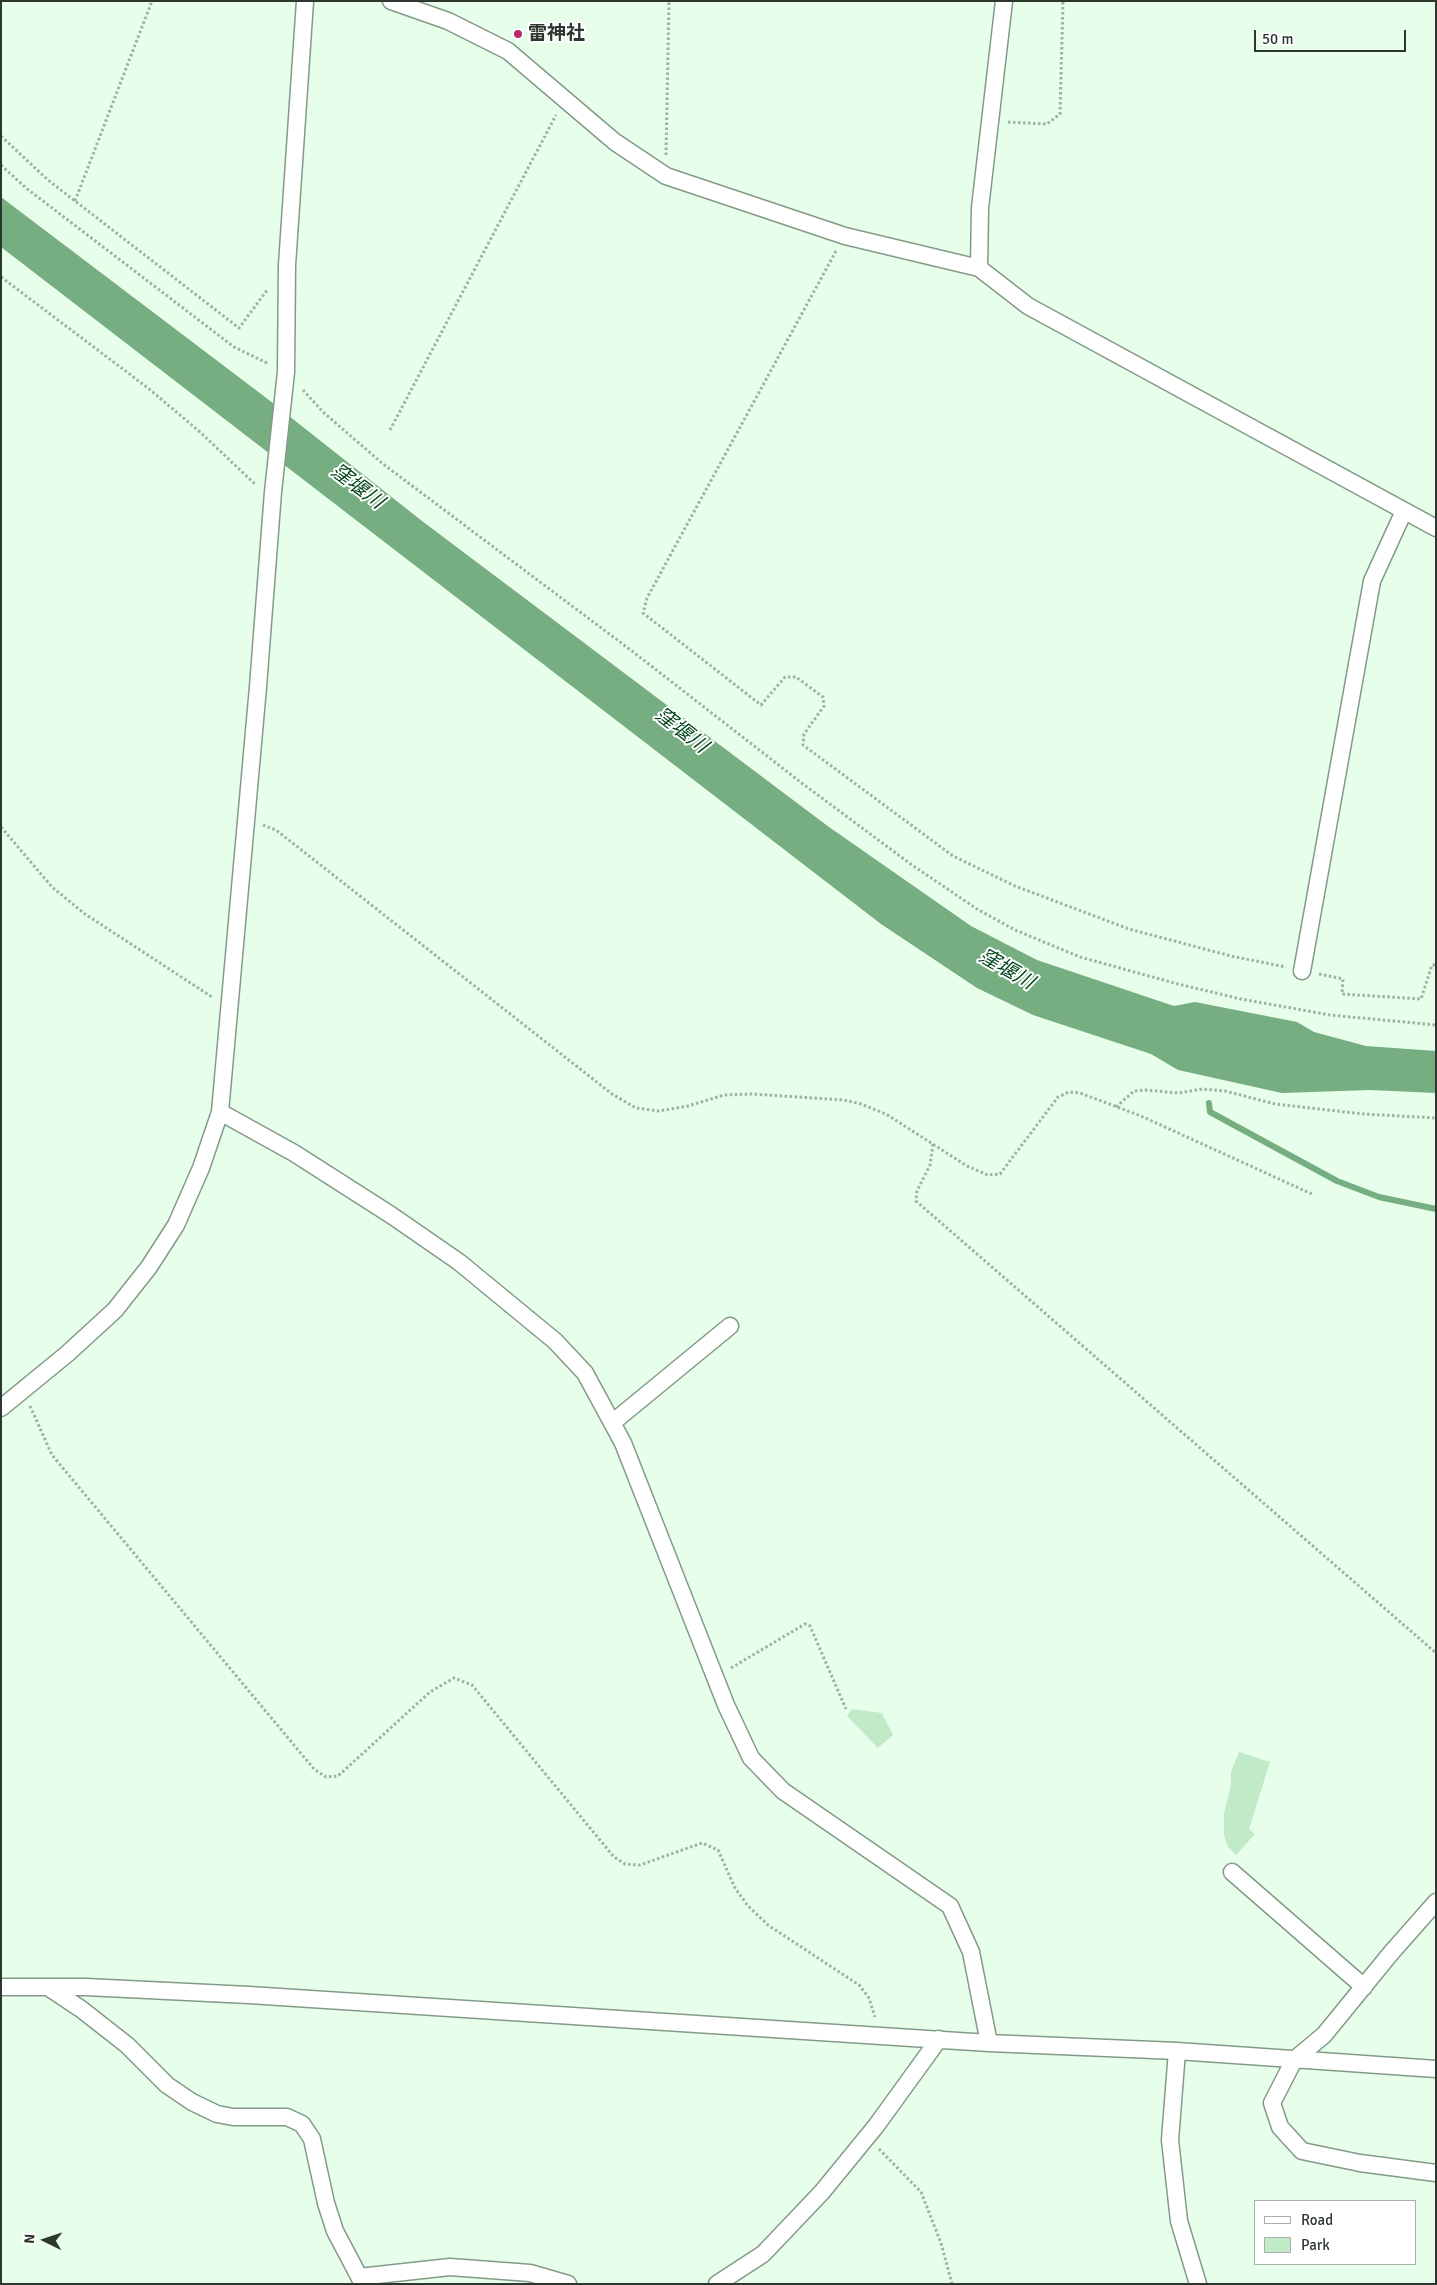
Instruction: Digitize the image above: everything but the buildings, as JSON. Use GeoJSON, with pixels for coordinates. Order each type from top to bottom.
{"type":"FeatureCollection","features":[{"type":"Feature","properties":{"kind":"street"},"geometry":{"type":"LineString","coordinates":[[1,1408],[67,1354],[115,1310],[149,1267],[176,1225],[201,1168],[220,1112],[273,496],[286,372],[287,265],[305,1]]}},
{"type":"Feature","properties":{"kind":"street"},"geometry":{"type":"LineString","coordinates":[[391,1],[448,21],[508,51],[615,142],[666,176],[845,236],[979,268],[1028,306],[1436,528]]}},
{"type":"Feature","properties":{"kind":"street"},"geometry":{"type":"LineString","coordinates":[[979,268],[980,208],[1004,1]]}},
{"type":"Feature","properties":{"kind":"street"},"geometry":{"type":"LineString","coordinates":[[1302,971],[1372,582],[1404,511]]}},
{"type":"Feature","properties":{"kind":"street"},"geometry":{"type":"LineString","coordinates":[[220,1112],[294,1154],[391,1215],[459,1262],[561,1347],[585,1373],[623,1443],[715,1678],[751,1758],[783,1791],[950,1906],[970,1952],[989,2043]]}},
{"type":"Feature","properties":{"kind":"street"},"geometry":{"type":"LineString","coordinates":[[612,1423],[730,1326]]}},
{"type":"Feature","properties":{"kind":"street"},"geometry":{"type":"LineString","coordinates":[[1232,1872],[1364,1987]]}},
{"type":"Feature","properties":{"kind":"street"},"geometry":{"type":"LineString","coordinates":[[1436,1902],[1324,2035],[1294,2060],[1272,2103],[1280,2127],[1302,2151],[1360,2163],[1436,2173]]}},
{"type":"Feature","properties":{"kind":"street"},"geometry":{"type":"LineString","coordinates":[[1,1987],[48,1987],[249,1995],[939,2038],[989,2043],[1177,2051],[1436,2069]]}},
{"type":"Feature","properties":{"kind":"street"},"geometry":{"type":"LineString","coordinates":[[48,1987],[127,2045],[167,2085],[192,2102],[225,2115],[287,2118],[302,2124],[312,2139],[326,2204],[335,2231],[361,2281],[458,2268],[530,2272],[568,2284]]}},
{"type":"Feature","properties":{"kind":"street"},"geometry":{"type":"LineString","coordinates":[[717,2284],[763,2254],[822,2192],[867,2137],[939,2038]]}},
{"type":"Feature","properties":{"kind":"street"},"geometry":{"type":"LineString","coordinates":[[1177,2051],[1170,2140],[1179,2221],[1198,2284]]}},
{"type":"Feature","properties":{"kind":"path"},"geometry":{"type":"LineString","coordinates":[[75,201],[152,1]]}},
{"type":"Feature","properties":{"kind":"path"},"geometry":{"type":"LineString","coordinates":[[666,176],[669,1]]}},
{"type":"Feature","properties":{"kind":"path"},"geometry":{"type":"LineString","coordinates":[[990,120],[1047,124],[1060,114],[1063,1]]}},
{"type":"Feature","properties":{"kind":"path"},"geometry":{"type":"LineString","coordinates":[[390,430],[564,99]]}},
{"type":"Feature","properties":{"kind":"path"},"geometry":{"type":"LineString","coordinates":[[1,136],[48,180],[239,328],[269,288]]}},
{"type":"Feature","properties":{"kind":"path"},"geometry":{"type":"LineString","coordinates":[[1,165],[26,188],[234,347],[286,372],[323,412],[383,464],[632,651],[803,784],[912,865],[977,909],[1015,930],[1080,957],[1178,984],[1241,999],[1330,1016],[1436,1025]]}},
{"type":"Feature","properties":{"kind":"path"},"geometry":{"type":"LineString","coordinates":[[845,236],[647,598],[643,613],[762,705],[785,677],[796,677],[823,697],[824,706],[804,734],[803,744],[953,856],[1015,886],[1129,929],[1231,956],[1343,979],[1342,994],[1421,999],[1432,965],[1436,965]]}},
{"type":"Feature","properties":{"kind":"path"},"geometry":{"type":"LineString","coordinates":[[1,277],[148,388],[273,496]]}},
{"type":"Feature","properties":{"kind":"path"},"geometry":{"type":"LineString","coordinates":[[246,818],[276,830],[612,1094],[636,1108],[659,1111],[688,1106],[724,1096],[752,1094],[844,1100],[861,1104],[886,1114],[967,1166],[988,1175],[1000,1174],[1058,1096],[1069,1092],[1080,1093],[1116,1107],[1314,1195]]}},
{"type":"Feature","properties":{"kind":"path"},"geometry":{"type":"LineString","coordinates":[[1,827],[52,887],[85,914],[229,1008]]}},
{"type":"Feature","properties":{"kind":"path"},"geometry":{"type":"LineString","coordinates":[[1116,1107],[1134,1091],[1179,1093],[1202,1089],[1225,1091],[1275,1104],[1363,1114],[1436,1118]]}},
{"type":"Feature","properties":{"kind":"path"},"geometry":{"type":"LineString","coordinates":[[933,1144],[930,1165],[917,1191],[916,1201],[1436,1653]]}},
{"type":"Feature","properties":{"kind":"path"},"geometry":{"type":"LineString","coordinates":[[23,1390],[52,1455],[314,1769],[326,1776],[338,1776],[430,1692],[454,1678],[472,1685],[614,1857],[625,1864],[640,1865],[702,1844],[718,1850],[734,1888],[748,1906],[768,1925],[859,1985],[869,1998],[880,2035]]}},
{"type":"Feature","properties":{"kind":"path"},"geometry":{"type":"LineString","coordinates":[[715,1678],[806,1624],[810,1626],[846,1709]]}},
{"type":"Feature","properties":{"kind":"path"},"geometry":{"type":"LineString","coordinates":[[867,2137],[921,2192],[941,2243],[952,2284]]}},
{"type":"Feature","properties":{"kind":"green space"},"geometry":{"type":"Polygon","coordinates":[[[852,1709],[882,1713],[893,1735],[878,1748],[847,1716],[852,1709]]]}},
{"type":"Feature","properties":{"kind":"green space"},"geometry":{"type":"Polygon","coordinates":[[[1239,1752],[1270,1762],[1249,1829],[1255,1834],[1236,1855],[1228,1847],[1224,1835],[1224,1814],[1231,1784],[1231,1772],[1239,1752]]]}},
{"type":"Feature","properties":{"kind":"water","name":"窪堰川"},"geometry":{"type":"Polygon","coordinates":[[[1,197],[265,397],[422,521],[829,827],[971,926],[1037,960],[1174,1006],[1195,1002],[1297,1022],[1314,1032],[1366,1046],[1436,1051],[1436,1093],[1370,1090],[1282,1093],[1178,1070],[1151,1054],[1033,1015],[977,988],[881,924],[1,247],[1,197]]]}},
{"type":"Feature","properties":{"kind":"waterway"},"geometry":{"type":"LineString","coordinates":[[1209,1103],[1210,1112],[1337,1181],[1379,1197],[1436,1209]]}},
{"type":"Feature","properties":{"kind":"place","name":"雷神社"},"geometry":{"type":"Point","coordinates":[518,34]}}]}
